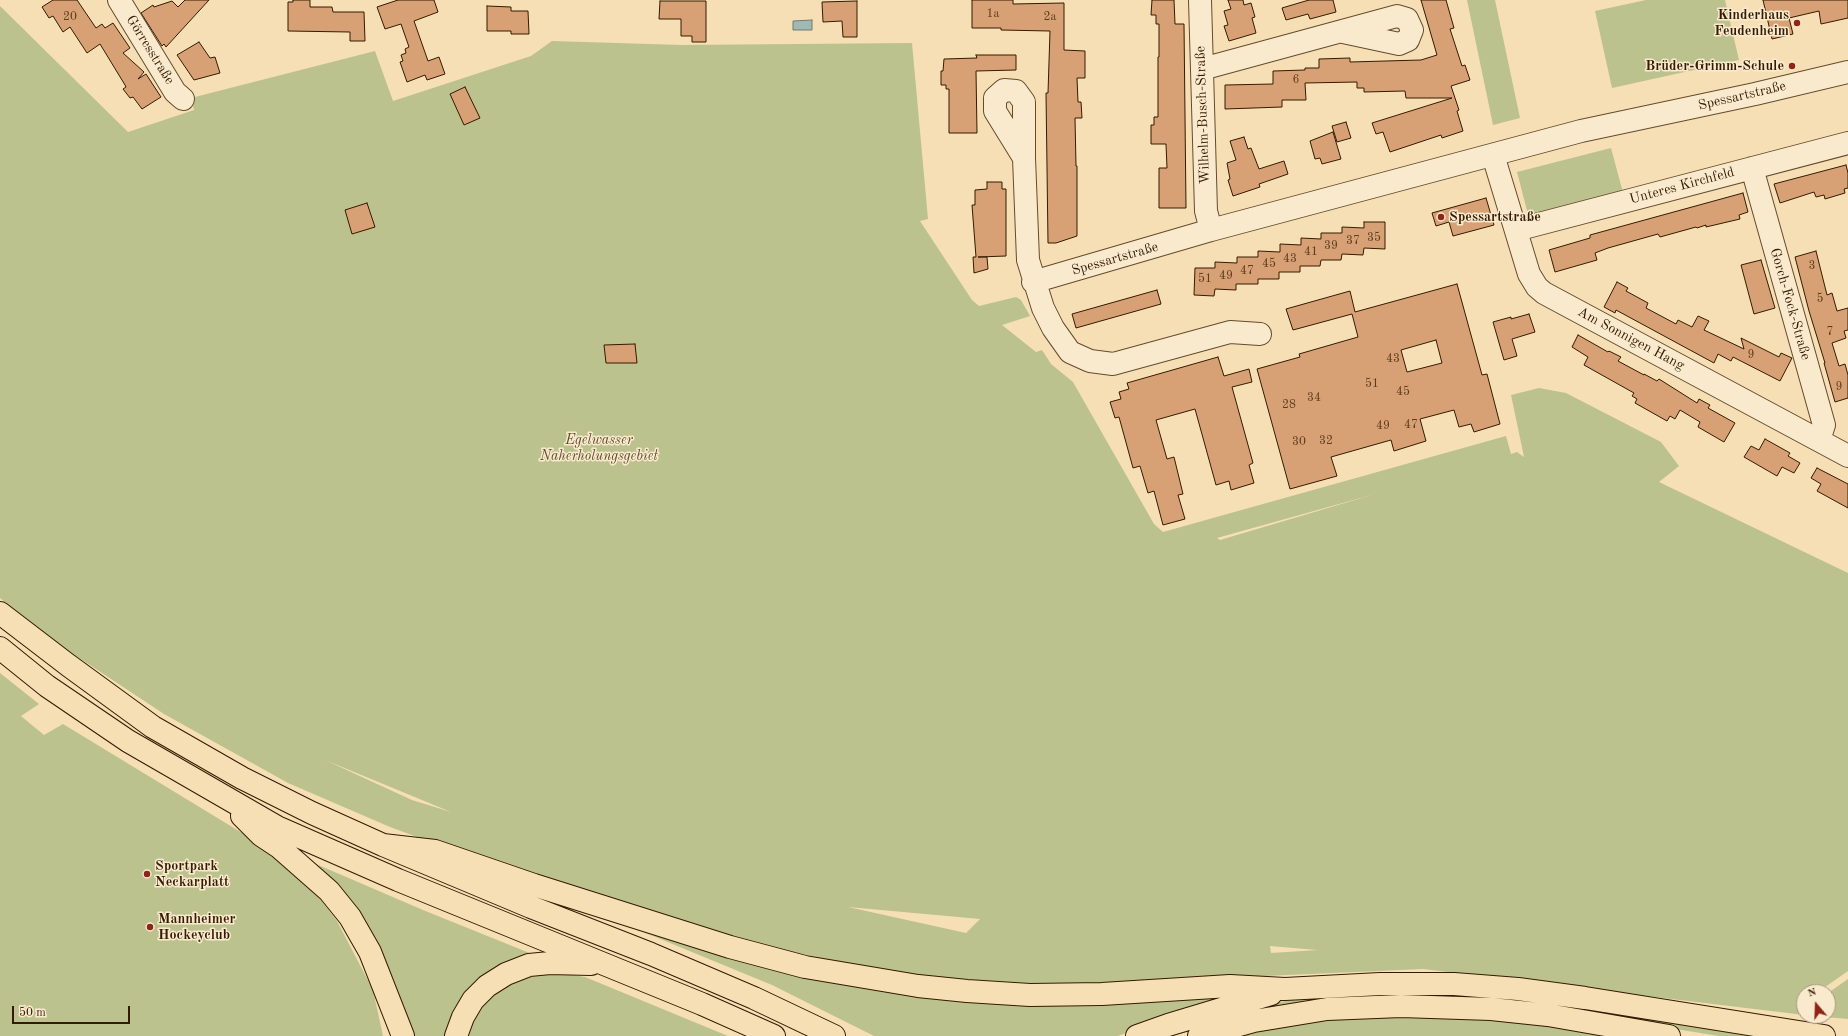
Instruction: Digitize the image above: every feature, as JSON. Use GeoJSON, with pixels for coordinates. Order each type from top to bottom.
{"type":"FeatureCollection","features":[{"type":"Feature","properties":{"kind":"highway"},"geometry":{"type":"LineString","coordinates":[[0,613],[61,660],[153,727],[242,778],[312,813],[383,845],[524,904],[658,957],[754,998],[834,1036]]}},
{"type":"Feature","properties":{"kind":"highway"},"geometry":{"type":"LineString","coordinates":[[0,648],[47,686],[128,741],[277,827],[391,877],[702,1004],[774,1036]]}},
{"type":"Feature","properties":{"kind":"highway"},"geometry":{"type":"LineString","coordinates":[[222,795],[261,835],[279,847],[329,892],[350,917],[370,952],[403,1036]]}},
{"type":"Feature","properties":{"kind":"highway"},"geometry":{"type":"LineString","coordinates":[[383,845],[435,851],[534,885],[730,947],[806,967],[863,978],[960,991],[1030,995],[1102,994],[1230,986],[1285,989],[1380,984],[1454,984],[1585,998],[1824,1036]]}},
{"type":"Feature","properties":{"kind":"highway"},"geometry":{"type":"LineString","coordinates":[[456,1036],[463,1017],[474,1000],[487,986],[506,974],[529,965],[550,963],[605,964]]}},
{"type":"Feature","properties":{"kind":"highway"},"geometry":{"type":"LineString","coordinates":[[1137,1036],[1285,989]]}},
{"type":"Feature","properties":{"kind":"highway"},"geometry":{"type":"LineString","coordinates":[[1199,1036],[1254,1021],[1327,1009],[1401,1006],[1491,1009],[1548,1015],[1669,1036]]}},
{"type":"Feature","properties":{"kind":"street","name":"Görresstraße"},"geometry":{"type":"LineString","coordinates":[[119,0],[175,92],[183,99]]}},
{"type":"Feature","properties":{"kind":"street","name":"Wilhelm-Busch-Straße"},"geometry":{"type":"LineString","coordinates":[[1200,0],[1206,210],[1211,230]]}},
{"type":"Feature","properties":{"kind":"street"},"geometry":{"type":"LineString","coordinates":[[1202,69],[1343,32]]}},
{"type":"Feature","properties":{"kind":"street","name":"Spessartstraße"},"geometry":{"type":"LineString","coordinates":[[1033,282],[1211,230],[1581,131],[1848,72]]}},
{"type":"Feature","properties":{"kind":"street","name":"Unteres Kirchfeld"},"geometry":{"type":"LineString","coordinates":[[1516,230],[1848,143]]}},
{"type":"Feature","properties":{"kind":"street","name":"Am Sonnigen Hang"},"geometry":{"type":"LineString","coordinates":[[1493,155],[1529,274],[1537,287],[1544,293],[1848,456]]}},
{"type":"Feature","properties":{"kind":"street"},"geometry":{"type":"LineString","coordinates":[[1024,158],[1028,260],[1033,282],[1050,322],[1070,352],[1090,361],[1112,364],[1230,332],[1260,334]]}},
{"type":"Feature","properties":{"kind":"street","name":"Gorch-Fock-Straße"},"geometry":{"type":"LineString","coordinates":[[1752,168],[1824,425],[1819,440]]}},
{"type":"Feature","properties":{"kind":"green space"},"geometry":{"type":"Polygon","coordinates":[[[1467,0],[1495,0],[1520,118],[1493,125],[1467,0]]]}},
{"type":"Feature","properties":{"kind":"green space"},"geometry":{"type":"Polygon","coordinates":[[[1646,0],[1725,0],[1739,60],[1612,88],[1595,11],[1646,0]]]}},
{"type":"Feature","properties":{"kind":"green space","name":"Egelwasser Naherholungsgebiet"},"geometry":{"type":"Polygon","coordinates":[[[0,6],[128,132],[194,110],[191,98],[375,51],[393,101],[531,56],[552,41],[682,45],[912,43],[928,219],[920,221],[972,300],[979,306],[1016,297],[1021,300],[1030,316],[1002,325],[1036,352],[1042,350],[1051,364],[1073,382],[1154,524],[1163,532],[1506,436],[1511,454],[1517,452],[1524,457],[1511,395],[1539,388],[1566,393],[1661,442],[1679,466],[1659,482],[1848,573],[1848,971],[1829,984],[1796,984],[1796,1014],[1423,969],[1079,986],[906,976],[722,937],[512,872],[390,827],[288,783],[164,714],[46,636],[0,598],[0,6]],[[1375,494],[1217,538],[1220,540],[1375,494]],[[325,760],[412,800],[451,812],[325,760]],[[848,907],[966,933],[980,919],[848,907]],[[1270,946],[1271,953],[1318,950],[1270,946]]]}},
{"type":"Feature","properties":{"kind":"green space"},"geometry":{"type":"Polygon","coordinates":[[[1611,148],[1625,200],[1531,226],[1517,172],[1611,148]]]}},
{"type":"Feature","properties":{"kind":"green space","name":"Sportpark Neckarplatt"},"geometry":{"type":"Polygon","coordinates":[[[0,673],[39,704],[21,716],[44,735],[63,724],[252,839],[311,887],[337,921],[373,990],[383,1036],[0,1036],[0,673]]]}},
{"type":"Feature","properties":{"kind":"green space"},"geometry":{"type":"Polygon","coordinates":[[[316,864],[423,910],[534,955],[449,1036],[409,1036],[314,865],[316,864]]]}},
{"type":"Feature","properties":{"kind":"green space"},"geometry":{"type":"Polygon","coordinates":[[[636,929],[852,985],[1239,992],[1118,1036],[874,1036],[772,985],[636,929]]]}},
{"type":"Feature","properties":{"kind":"green space"},"geometry":{"type":"Polygon","coordinates":[[[555,972],[585,977],[728,1036],[465,1036],[479,1007],[503,986],[531,974],[555,972]]]}},
{"type":"Feature","properties":{"kind":"green space"},"geometry":{"type":"Polygon","coordinates":[[[1848,979],[1848,1019],[1836,1018],[1836,987],[1848,979]]]}},
{"type":"Feature","properties":{"kind":"green space"},"geometry":{"type":"Polygon","coordinates":[[[1420,992],[1495,997],[1627,1015],[1750,1036],[1719,1036],[1500,1003],[1230,1020],[1173,1036],[1158,1036],[1261,1006],[1290,1000],[1316,997],[1420,992]]]}},
{"type":"Feature","properties":{"kind":"green space"},"geometry":{"type":"Polygon","coordinates":[[[1463,1015],[1631,1036],[1228,1036],[1305,1019],[1463,1015]]]}},
{"type":"Feature","properties":{"kind":"water"},"geometry":{"type":"Polygon","coordinates":[[[812,20],[812,30],[793,30],[793,21],[812,20]]]}},
{"type":"Feature","properties":{"kind":"building"},"geometry":{"type":"Polygon","coordinates":[[[53,0],[77,0],[96,28],[102,24],[105,28],[113,23],[130,48],[123,53],[144,72],[138,79],[146,74],[161,97],[142,109],[133,97],[130,98],[123,89],[126,87],[125,85],[100,44],[87,53],[70,27],[63,32],[53,16],[49,18],[42,7],[53,0]]]}},
{"type":"Feature","properties":{"kind":"building"},"geometry":{"type":"Polygon","coordinates":[[[185,0],[209,0],[166,47],[164,44],[162,46],[141,13],[153,5],[154,7],[172,1],[178,7],[185,0]]]}},
{"type":"Feature","properties":{"kind":"building"},"geometry":{"type":"Polygon","coordinates":[[[293,0],[310,0],[310,7],[332,7],[333,12],[364,12],[365,41],[350,41],[350,32],[288,31],[288,2],[293,2],[293,0]]]}},
{"type":"Feature","properties":{"kind":"building"},"geometry":{"type":"Polygon","coordinates":[[[398,0],[434,0],[438,12],[414,21],[428,61],[439,57],[445,74],[427,80],[425,75],[407,82],[400,62],[403,61],[401,55],[406,53],[405,49],[409,47],[401,24],[385,29],[377,7],[398,0]]]}},
{"type":"Feature","properties":{"kind":"building"},"geometry":{"type":"Polygon","coordinates":[[[972,0],[1013,0],[1013,4],[1064,3],[1064,50],[1085,51],[1085,78],[1077,78],[1078,102],[1081,102],[1082,118],[1075,118],[1077,236],[1056,243],[1048,243],[1046,93],[1048,93],[1050,31],[972,28],[972,0]]]}},
{"type":"Feature","properties":{"kind":"building"},"geometry":{"type":"Polygon","coordinates":[[[1152,0],[1174,0],[1175,24],[1184,24],[1186,208],[1159,208],[1159,168],[1167,168],[1166,144],[1151,144],[1151,125],[1154,125],[1154,117],[1158,117],[1159,57],[1159,24],[1156,24],[1156,15],[1151,15],[1152,0]]]}},
{"type":"Feature","properties":{"kind":"building"},"geometry":{"type":"Polygon","coordinates":[[[1228,0],[1243,0],[1244,5],[1251,3],[1255,17],[1252,18],[1256,33],[1229,41],[1224,26],[1228,25],[1224,11],[1231,9],[1228,0]]]}},
{"type":"Feature","properties":{"kind":"building"},"geometry":{"type":"Polygon","coordinates":[[[1309,0],[1333,0],[1336,12],[1310,19],[1308,14],[1286,20],[1282,8],[1309,0]]]}},
{"type":"Feature","properties":{"kind":"building"},"geometry":{"type":"Polygon","coordinates":[[[1421,0],[1446,0],[1454,28],[1450,29],[1462,66],[1465,65],[1470,80],[1451,86],[1459,110],[1457,111],[1463,131],[1442,138],[1441,135],[1390,152],[1383,132],[1376,134],[1372,123],[1452,98],[1406,98],[1405,91],[1364,92],[1364,88],[1357,88],[1357,82],[1305,83],[1306,100],[1282,100],[1282,107],[1225,109],[1225,85],[1273,84],[1273,71],[1319,68],[1319,59],[1350,58],[1350,62],[1421,60],[1437,55],[1421,0]]]}},
{"type":"Feature","properties":{"kind":"building"},"geometry":{"type":"Polygon","coordinates":[[[1763,0],[1848,0],[1848,18],[1821,24],[1819,11],[1789,18],[1793,34],[1772,39],[1763,0]]]}},
{"type":"Feature","properties":{"kind":"building"},"geometry":{"type":"Polygon","coordinates":[[[660,1],[706,1],[706,42],[692,42],[692,36],[681,36],[681,19],[659,19],[660,1]]]}},
{"type":"Feature","properties":{"kind":"building"},"geometry":{"type":"Polygon","coordinates":[[[857,1],[857,37],[843,37],[842,21],[823,22],[822,2],[857,1]]]}},
{"type":"Feature","properties":{"kind":"building"},"geometry":{"type":"Polygon","coordinates":[[[487,6],[511,7],[511,11],[528,11],[529,34],[511,34],[511,31],[487,31],[487,6]]]}},
{"type":"Feature","properties":{"kind":"building"},"geometry":{"type":"Polygon","coordinates":[[[199,42],[210,58],[215,57],[220,73],[194,80],[177,55],[199,42]]]}},
{"type":"Feature","properties":{"kind":"building"},"geometry":{"type":"Polygon","coordinates":[[[976,55],[1016,55],[1016,70],[976,71],[977,133],[949,133],[949,89],[946,89],[946,85],[941,85],[941,71],[943,71],[944,59],[977,58],[976,55]]]}},
{"type":"Feature","properties":{"kind":"building"},"geometry":{"type":"Polygon","coordinates":[[[465,87],[480,118],[464,125],[450,94],[465,87]]]}},
{"type":"Feature","properties":{"kind":"building"},"geometry":{"type":"Polygon","coordinates":[[[1346,122],[1351,138],[1337,142],[1332,126],[1346,122]]]}},
{"type":"Feature","properties":{"kind":"building"},"geometry":{"type":"Polygon","coordinates":[[[1333,132],[1341,159],[1322,164],[1320,158],[1315,159],[1310,141],[1333,132]]]}},
{"type":"Feature","properties":{"kind":"building"},"geometry":{"type":"Polygon","coordinates":[[[1244,137],[1248,149],[1251,148],[1259,169],[1284,161],[1288,174],[1259,184],[1260,187],[1233,196],[1228,180],[1230,179],[1227,163],[1236,160],[1230,141],[1244,137]]]}},
{"type":"Feature","properties":{"kind":"building"},"geometry":{"type":"Polygon","coordinates":[[[1846,165],[1848,173],[1848,188],[1844,189],[1845,193],[1825,199],[1824,195],[1816,197],[1814,192],[1780,203],[1774,184],[1846,165]]]}},
{"type":"Feature","properties":{"kind":"building"},"geometry":{"type":"Polygon","coordinates":[[[987,182],[1002,182],[1002,189],[1006,189],[1006,256],[978,257],[987,257],[988,269],[974,273],[973,257],[976,257],[972,205],[975,205],[975,190],[987,189],[987,182]]]}},
{"type":"Feature","properties":{"kind":"building"},"geometry":{"type":"Polygon","coordinates":[[[1743,193],[1748,212],[1739,215],[1740,219],[1706,227],[1706,225],[1696,227],[1660,237],[1658,234],[1608,248],[1595,253],[1597,260],[1555,272],[1549,250],[1590,238],[1590,235],[1743,193]]]}},
{"type":"Feature","properties":{"kind":"building"},"geometry":{"type":"Polygon","coordinates":[[[1486,198],[1494,225],[1453,236],[1449,222],[1436,226],[1432,213],[1486,198]]]}},
{"type":"Feature","properties":{"kind":"building"},"geometry":{"type":"Polygon","coordinates":[[[367,203],[375,227],[352,234],[345,210],[367,203]]]}},
{"type":"Feature","properties":{"kind":"building"},"geometry":{"type":"Polygon","coordinates":[[[1364,222],[1385,222],[1385,249],[1364,248],[1363,255],[1342,254],[1341,260],[1321,260],[1320,266],[1300,266],[1300,272],[1279,272],[1279,279],[1258,279],[1258,284],[1236,284],[1236,290],[1215,289],[1214,296],[1194,295],[1195,268],[1215,268],[1215,262],[1237,263],[1237,257],[1258,257],[1258,251],[1280,252],[1280,244],[1301,245],[1301,238],[1321,239],[1321,233],[1342,233],[1342,227],[1364,228],[1364,222]]]}},
{"type":"Feature","properties":{"kind":"building"},"geometry":{"type":"Polygon","coordinates":[[[1816,251],[1827,295],[1832,293],[1837,311],[1848,308],[1848,330],[1844,331],[1846,338],[1832,343],[1839,366],[1845,364],[1848,375],[1848,398],[1835,402],[1795,257],[1816,251]]]}},
{"type":"Feature","properties":{"kind":"building"},"geometry":{"type":"Polygon","coordinates":[[[1761,260],[1775,308],[1754,314],[1741,265],[1761,260]]]}},
{"type":"Feature","properties":{"kind":"building"},"geometry":{"type":"Polygon","coordinates":[[[1617,282],[1628,288],[1626,291],[1648,303],[1646,308],[1676,324],[1678,320],[1692,327],[1698,316],[1709,321],[1704,330],[1744,349],[1741,338],[1779,357],[1781,353],[1792,358],[1780,381],[1733,357],[1731,361],[1718,354],[1714,363],[1616,310],[1615,313],[1604,307],[1617,282]]]}},
{"type":"Feature","properties":{"kind":"building"},"geometry":{"type":"Polygon","coordinates":[[[1457,284],[1482,375],[1487,374],[1500,424],[1474,432],[1471,424],[1459,427],[1454,410],[1420,419],[1426,441],[1394,451],[1391,440],[1331,457],[1337,476],[1290,489],[1257,369],[1300,357],[1299,354],[1358,337],[1352,314],[1293,330],[1286,309],[1350,291],[1355,312],[1457,284]],[[1436,340],[1401,350],[1407,372],[1442,363],[1436,340]]]}},
{"type":"Feature","properties":{"kind":"building"},"geometry":{"type":"Polygon","coordinates":[[[1157,290],[1161,304],[1076,328],[1072,314],[1157,290]]]}},
{"type":"Feature","properties":{"kind":"building"},"geometry":{"type":"Polygon","coordinates":[[[1529,314],[1535,332],[1512,339],[1517,356],[1504,360],[1493,322],[1529,314]]]}},
{"type":"Feature","properties":{"kind":"building"},"geometry":{"type":"Polygon","coordinates":[[[1578,335],[1608,352],[1609,351],[1621,357],[1618,361],[1644,375],[1657,381],[1659,379],[1697,403],[1699,399],[1710,405],[1708,408],[1735,423],[1724,442],[1698,427],[1700,422],[1680,410],[1675,419],[1670,416],[1667,421],[1635,403],[1637,399],[1632,396],[1634,393],[1584,365],[1588,357],[1572,347],[1578,335]]]}},
{"type":"Feature","properties":{"kind":"building"},"geometry":{"type":"Polygon","coordinates":[[[635,344],[637,363],[606,363],[604,345],[635,344]]]}},
{"type":"Feature","properties":{"kind":"building"},"geometry":{"type":"Polygon","coordinates":[[[1218,357],[1224,376],[1249,369],[1252,382],[1232,387],[1253,463],[1249,465],[1254,483],[1231,490],[1229,481],[1216,485],[1195,409],[1156,420],[1167,459],[1174,457],[1183,494],[1178,495],[1185,519],[1163,525],[1154,491],[1148,493],[1140,466],[1133,468],[1119,417],[1115,418],[1110,402],[1121,399],[1119,392],[1129,389],[1127,383],[1218,357]]]}},
{"type":"Feature","properties":{"kind":"building"},"geometry":{"type":"Polygon","coordinates":[[[1765,439],[1790,453],[1788,456],[1800,463],[1794,473],[1782,467],[1777,476],[1744,457],[1751,446],[1759,450],[1765,439]]]}},
{"type":"Feature","properties":{"kind":"building"},"geometry":{"type":"Polygon","coordinates":[[[1817,468],[1848,484],[1848,508],[1817,491],[1821,484],[1811,478],[1817,468]]]}},
{"type":"Feature","properties":{"kind":"place","name":"Kinderhaus Feudenheim"},"geometry":{"type":"Point","coordinates":[1797,23]}},
{"type":"Feature","properties":{"kind":"place","name":"Brüder-Grimm-Schule"},"geometry":{"type":"Point","coordinates":[1792,66]}},
{"type":"Feature","properties":{"kind":"place","name":"Spessartstraße"},"geometry":{"type":"Point","coordinates":[1441,217]}},
{"type":"Feature","properties":{"kind":"place","name":"Sportpark Neckarplatt"},"geometry":{"type":"Point","coordinates":[147,874]}},
{"type":"Feature","properties":{"kind":"place","name":"Mannheimer Hockeyclub"},"geometry":{"type":"Point","coordinates":[150,927]}}]}
